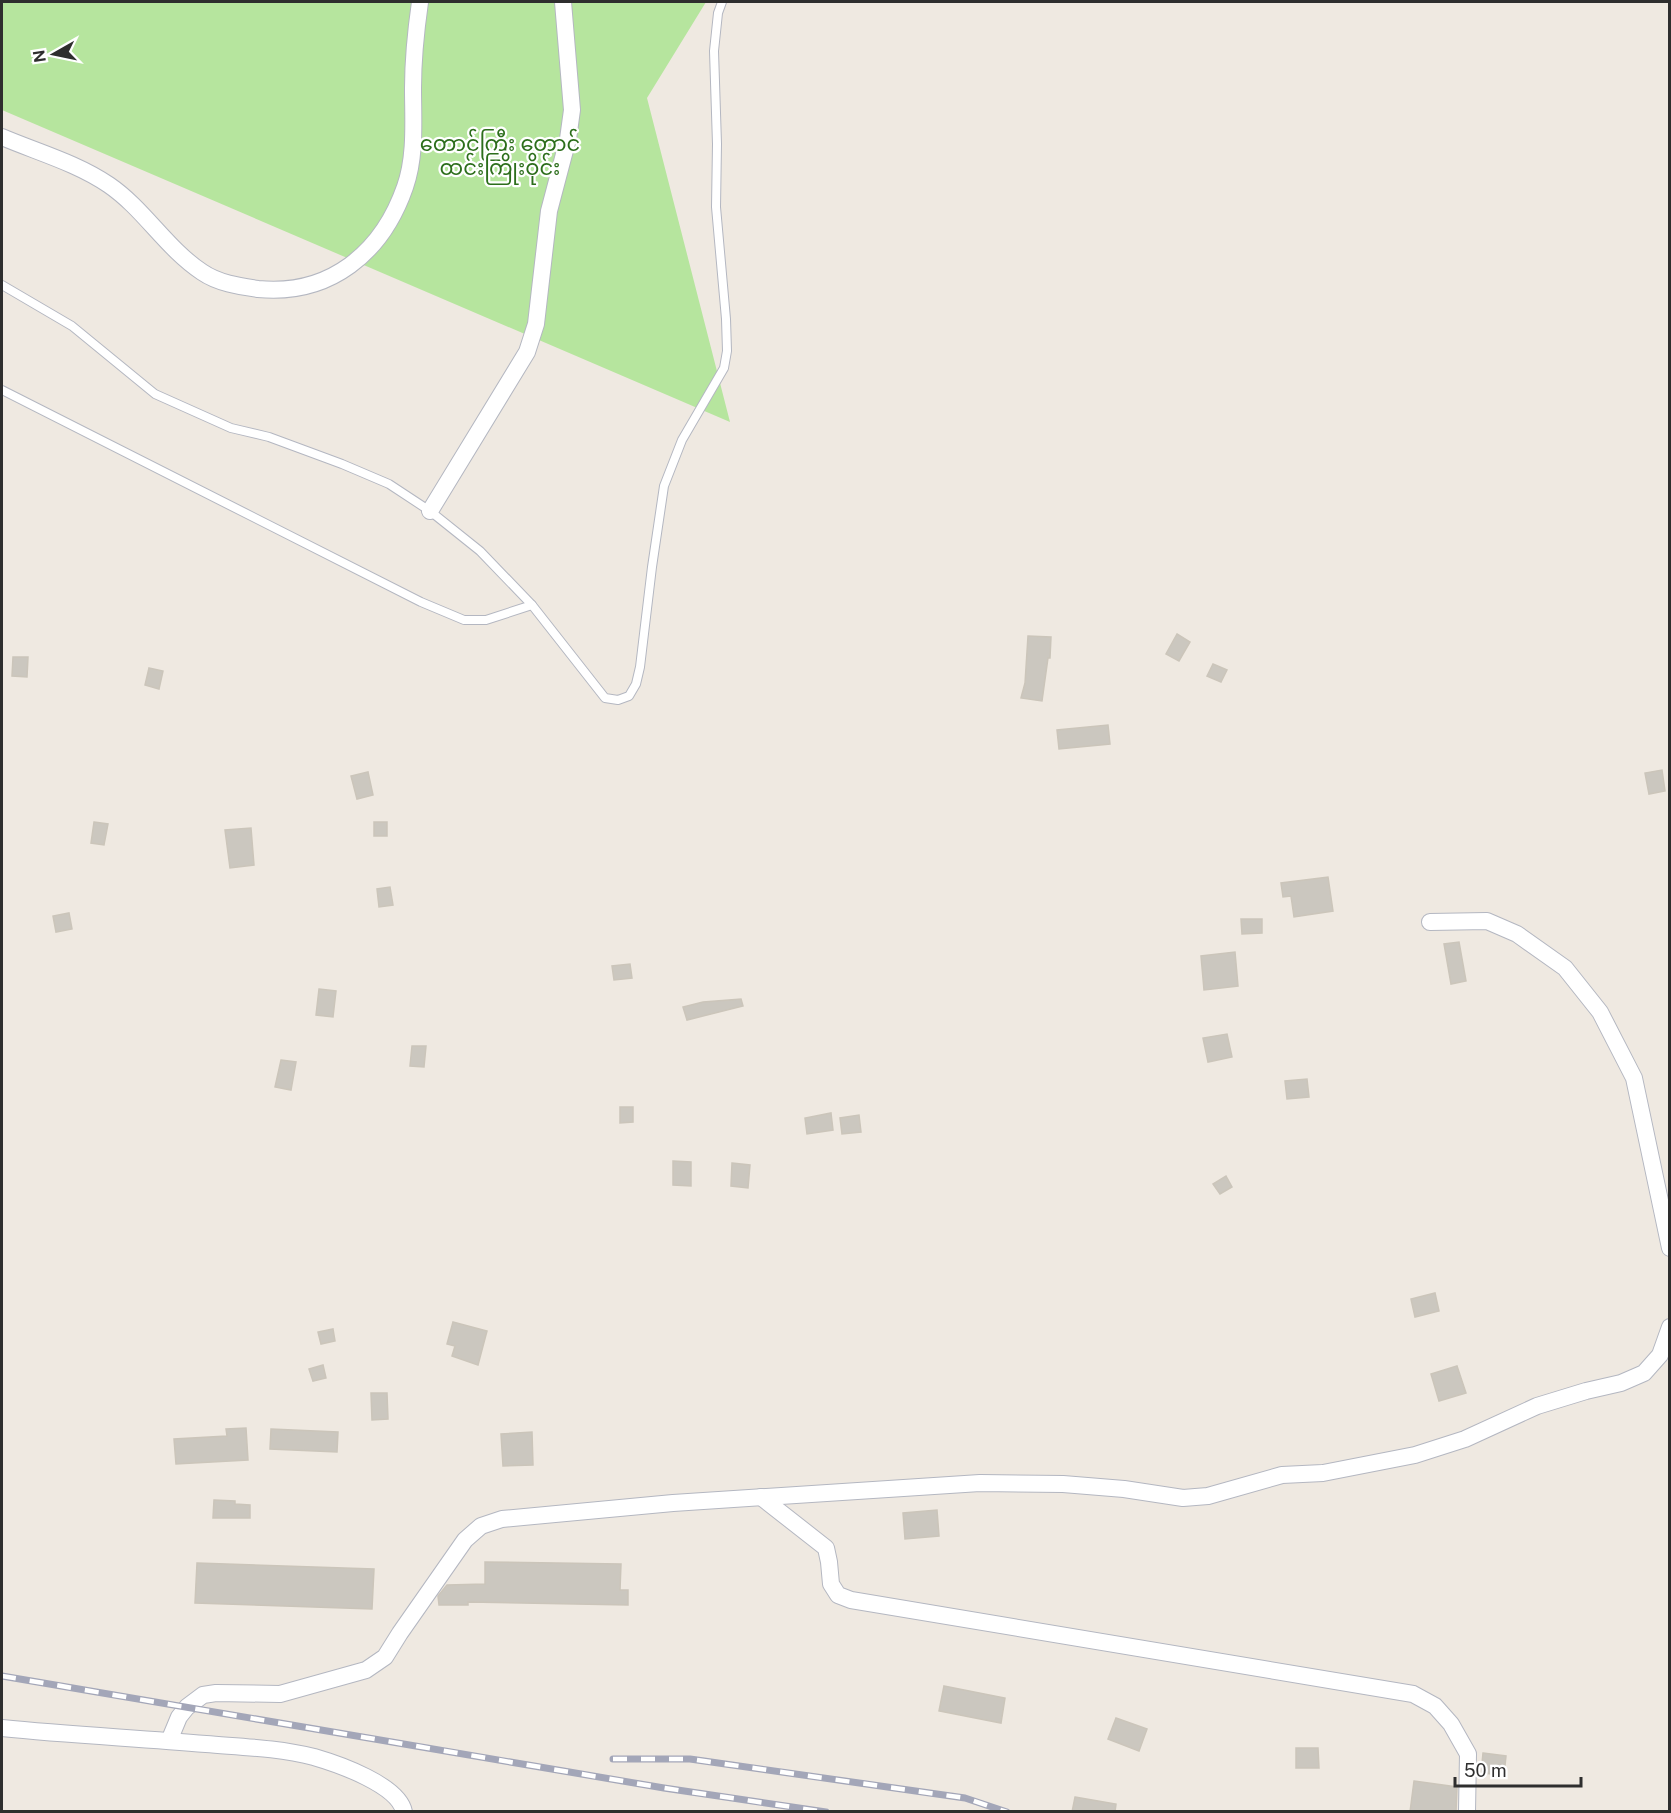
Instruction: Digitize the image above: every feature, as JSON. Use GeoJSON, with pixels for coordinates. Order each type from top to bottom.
{"type":"FeatureCollection","features":[{"type":"Feature","properties":{"kind":"street"},"geometry":{"type":"LineString","coordinates":[[2,136],[82,168],[111,186],[175,251],[203,273],[235,286],[275,290],[310,286],[339,273],[373,246],[393,216],[406,185],[412,143],[413,77],[420,2]]}},
{"type":"Feature","properties":{"kind":"street"},"geometry":{"type":"LineString","coordinates":[[430,511],[527,352],[536,324],[549,211],[568,140],[572,110],[563,2]]}},
{"type":"Feature","properties":{"kind":"street"},"geometry":{"type":"LineString","coordinates":[[1430,922],[1487,921],[1517,934],[1564,968],[1600,1012],[1634,1078],[1670,1248]]}},
{"type":"Feature","properties":{"kind":"street"},"geometry":{"type":"LineString","coordinates":[[170,1741],[179,1717],[187,1707],[203,1695],[216,1693],[280,1694],[366,1670],[386,1657],[400,1633],[465,1540],[481,1526],[502,1519],[673,1503],[980,1483],[1062,1484],[1114,1488],[1183,1498],[1208,1496],[1282,1475],[1323,1473],[1415,1455],[1465,1439],[1538,1406],[1621,1383],[1644,1373],[1660,1355],[1670,1327]]}},
{"type":"Feature","properties":{"kind":"street"},"geometry":{"type":"LineString","coordinates":[[761,1497],[826,1548],[831,1584],[838,1595],[851,1600],[1413,1694],[1435,1706],[1451,1724],[1468,1754],[1467,1812]]}},
{"type":"Feature","properties":{"kind":"street"},"geometry":{"type":"LineString","coordinates":[[2,1728],[281,1751],[314,1757],[382,1785],[398,1798],[404,1812]]}},
{"type":"Feature","properties":{"kind":"lane"},"geometry":{"type":"LineString","coordinates":[[2,285],[72,326],[155,394],[231,428],[269,437],[389,484],[430,511],[480,551],[532,605],[605,698],[618,700],[629,696],[636,684],[640,667],[664,486],[682,440],[724,368],[727,351],[716,207],[717,144],[714,51],[718,13],[722,2]]}},
{"type":"Feature","properties":{"kind":"lane"},"geometry":{"type":"LineString","coordinates":[[2,390],[421,602],[464,620],[486,620],[532,605]]}},
{"type":"Feature","properties":{"kind":"green space","name":"တောင်ကြီး တောင် ထင်းကြိုးဝိုင်း"},"geometry":{"type":"Polygon","coordinates":[[[2,2],[706,2],[647,98],[730,422],[2,110],[2,2]]]}},
{"type":"Feature","properties":{"kind":"building"},"geometry":{"type":"Polygon","coordinates":[[[1177,634],[1190,642],[1179,661],[1166,654],[1177,634]]]}},
{"type":"Feature","properties":{"kind":"building"},"geometry":{"type":"Polygon","coordinates":[[[1028,636],[1051,637],[1050,658],[1048,658],[1042,701],[1021,698],[1025,683],[1028,636]]]}},
{"type":"Feature","properties":{"kind":"building"},"geometry":{"type":"Polygon","coordinates":[[[13,657],[28,657],[27,677],[12,676],[13,657]]]}},
{"type":"Feature","properties":{"kind":"building"},"geometry":{"type":"Polygon","coordinates":[[[1213,664],[1227,670],[1221,682],[1207,676],[1213,664]]]}},
{"type":"Feature","properties":{"kind":"building"},"geometry":{"type":"Polygon","coordinates":[[[149,668],[163,671],[159,689],[145,685],[149,668]]]}},
{"type":"Feature","properties":{"kind":"building"},"geometry":{"type":"Polygon","coordinates":[[[1108,725],[1110,744],[1059,749],[1057,730],[1108,725]]]}},
{"type":"Feature","properties":{"kind":"building"},"geometry":{"type":"Polygon","coordinates":[[[1662,770],[1665,791],[1649,794],[1645,773],[1662,770]]]}},
{"type":"Feature","properties":{"kind":"building"},"geometry":{"type":"Polygon","coordinates":[[[368,772],[373,795],[357,799],[351,776],[368,772]]]}},
{"type":"Feature","properties":{"kind":"building"},"geometry":{"type":"Polygon","coordinates":[[[94,822],[108,824],[104,845],[91,843],[94,822]]]}},
{"type":"Feature","properties":{"kind":"building"},"geometry":{"type":"Polygon","coordinates":[[[374,822],[387,822],[387,836],[374,836],[374,822]]]}},
{"type":"Feature","properties":{"kind":"building"},"geometry":{"type":"Polygon","coordinates":[[[251,828],[254,865],[230,868],[225,830],[251,828]]]}},
{"type":"Feature","properties":{"kind":"building"},"geometry":{"type":"Polygon","coordinates":[[[1328,877],[1333,911],[1294,917],[1291,896],[1283,897],[1281,883],[1328,877]]]}},
{"type":"Feature","properties":{"kind":"building"},"geometry":{"type":"Polygon","coordinates":[[[390,887],[393,905],[379,907],[377,889],[390,887]]]}},
{"type":"Feature","properties":{"kind":"building"},"geometry":{"type":"Polygon","coordinates":[[[69,913],[72,929],[56,932],[53,916],[69,913]]]}},
{"type":"Feature","properties":{"kind":"building"},"geometry":{"type":"Polygon","coordinates":[[[1241,919],[1262,919],[1262,933],[1242,934],[1241,919]]]}},
{"type":"Feature","properties":{"kind":"building"},"geometry":{"type":"Polygon","coordinates":[[[1459,942],[1466,981],[1451,984],[1444,944],[1459,942]]]}},
{"type":"Feature","properties":{"kind":"building"},"geometry":{"type":"Polygon","coordinates":[[[1235,952],[1238,986],[1204,990],[1201,956],[1235,952]]]}},
{"type":"Feature","properties":{"kind":"building"},"geometry":{"type":"Polygon","coordinates":[[[630,964],[632,978],[614,980],[612,966],[630,964]]]}},
{"type":"Feature","properties":{"kind":"building"},"geometry":{"type":"Polygon","coordinates":[[[319,989],[336,991],[333,1017],[316,1015],[319,989]]]}},
{"type":"Feature","properties":{"kind":"building"},"geometry":{"type":"Polygon","coordinates":[[[741,999],[743,1006],[687,1020],[683,1007],[703,1002],[741,999]]]}},
{"type":"Feature","properties":{"kind":"building"},"geometry":{"type":"Polygon","coordinates":[[[1227,1034],[1232,1057],[1208,1062],[1203,1038],[1227,1034]]]}},
{"type":"Feature","properties":{"kind":"building"},"geometry":{"type":"Polygon","coordinates":[[[412,1046],[426,1046],[424,1067],[410,1066],[412,1046]]]}},
{"type":"Feature","properties":{"kind":"building"},"geometry":{"type":"Polygon","coordinates":[[[281,1060],[296,1062],[291,1090],[275,1087],[281,1060]]]}},
{"type":"Feature","properties":{"kind":"building"},"geometry":{"type":"Polygon","coordinates":[[[1307,1079],[1309,1097],[1287,1099],[1285,1081],[1307,1079]]]}},
{"type":"Feature","properties":{"kind":"building"},"geometry":{"type":"Polygon","coordinates":[[[620,1107],[633,1107],[633,1122],[620,1123],[620,1107]]]}},
{"type":"Feature","properties":{"kind":"building"},"geometry":{"type":"Polygon","coordinates":[[[831,1113],[833,1130],[807,1134],[805,1118],[831,1113]]]}},
{"type":"Feature","properties":{"kind":"building"},"geometry":{"type":"Polygon","coordinates":[[[859,1115],[861,1132],[842,1134],[840,1118],[859,1115]]]}},
{"type":"Feature","properties":{"kind":"building"},"geometry":{"type":"Polygon","coordinates":[[[673,1161],[691,1162],[691,1186],[673,1185],[673,1161]]]}},
{"type":"Feature","properties":{"kind":"building"},"geometry":{"type":"Polygon","coordinates":[[[732,1163],[750,1165],[748,1188],[731,1186],[732,1163]]]}},
{"type":"Feature","properties":{"kind":"building"},"geometry":{"type":"Polygon","coordinates":[[[1226,1176],[1232,1187],[1220,1194],[1213,1184],[1226,1176]]]}},
{"type":"Feature","properties":{"kind":"building"},"geometry":{"type":"Polygon","coordinates":[[[1435,1293],[1439,1311],[1415,1317],[1411,1299],[1435,1293]]]}},
{"type":"Feature","properties":{"kind":"building"},"geometry":{"type":"Polygon","coordinates":[[[453,1322],[487,1331],[478,1365],[452,1356],[455,1346],[447,1344],[453,1322]]]}},
{"type":"Feature","properties":{"kind":"building"},"geometry":{"type":"Polygon","coordinates":[[[333,1329],[335,1341],[321,1344],[318,1332],[333,1329]]]}},
{"type":"Feature","properties":{"kind":"building"},"geometry":{"type":"Polygon","coordinates":[[[323,1365],[326,1378],[313,1381],[309,1369],[323,1365]]]}},
{"type":"Feature","properties":{"kind":"building"},"geometry":{"type":"Polygon","coordinates":[[[1457,1366],[1466,1393],[1439,1401],[1431,1374],[1457,1366]]]}},
{"type":"Feature","properties":{"kind":"building"},"geometry":{"type":"Polygon","coordinates":[[[371,1393],[387,1393],[388,1419],[372,1420],[371,1393]]]}},
{"type":"Feature","properties":{"kind":"building"},"geometry":{"type":"Polygon","coordinates":[[[246,1428],[248,1460],[176,1464],[174,1439],[227,1436],[226,1429],[246,1428]]]}},
{"type":"Feature","properties":{"kind":"building"},"geometry":{"type":"Polygon","coordinates":[[[271,1429],[338,1432],[337,1452],[270,1449],[271,1429]]]}},
{"type":"Feature","properties":{"kind":"building"},"geometry":{"type":"Polygon","coordinates":[[[532,1432],[533,1465],[503,1466],[501,1434],[532,1432]]]}},
{"type":"Feature","properties":{"kind":"building"},"geometry":{"type":"Polygon","coordinates":[[[214,1500],[235,1501],[235,1504],[250,1505],[250,1518],[213,1518],[214,1500]]]}},
{"type":"Feature","properties":{"kind":"building"},"geometry":{"type":"Polygon","coordinates":[[[937,1510],[939,1536],[905,1539],[903,1513],[937,1510]]]}},
{"type":"Feature","properties":{"kind":"building"},"geometry":{"type":"Polygon","coordinates":[[[485,1562],[621,1564],[620,1590],[628,1590],[628,1605],[468,1602],[468,1605],[439,1605],[438,1596],[447,1585],[485,1584],[485,1562]]]}},
{"type":"Feature","properties":{"kind":"building"},"geometry":{"type":"Polygon","coordinates":[[[197,1563],[374,1569],[372,1609],[195,1603],[197,1563]]]}},
{"type":"Feature","properties":{"kind":"building"},"geometry":{"type":"Polygon","coordinates":[[[944,1686],[1005,1698],[1001,1723],[939,1711],[944,1686]]]}},
{"type":"Feature","properties":{"kind":"building"},"geometry":{"type":"Polygon","coordinates":[[[1116,1718],[1147,1729],[1139,1751],[1108,1739],[1116,1718]]]}},
{"type":"Feature","properties":{"kind":"building"},"geometry":{"type":"Polygon","coordinates":[[[1296,1748],[1318,1748],[1319,1768],[1296,1768],[1296,1748]]]}},
{"type":"Feature","properties":{"kind":"building"},"geometry":{"type":"Polygon","coordinates":[[[1483,1753],[1506,1756],[1504,1775],[1481,1773],[1483,1753]]]}},
{"type":"Feature","properties":{"kind":"building"},"geometry":{"type":"Polygon","coordinates":[[[1414,1781],[1457,1787],[1456,1812],[1410,1812],[1414,1781]]]}},
{"type":"Feature","properties":{"kind":"building"},"geometry":{"type":"Polygon","coordinates":[[[1075,1797],[1116,1804],[1115,1812],[1072,1812],[1075,1797]]]}},
{"type":"Feature","properties":{"kind":"railway"},"geometry":{"type":"LineString","coordinates":[[2,1676],[664,1788],[826,1812]]}},
{"type":"Feature","properties":{"kind":"railway"},"geometry":{"type":"LineString","coordinates":[[613,1759],[690,1759],[965,1798],[1007,1812]]}}]}
